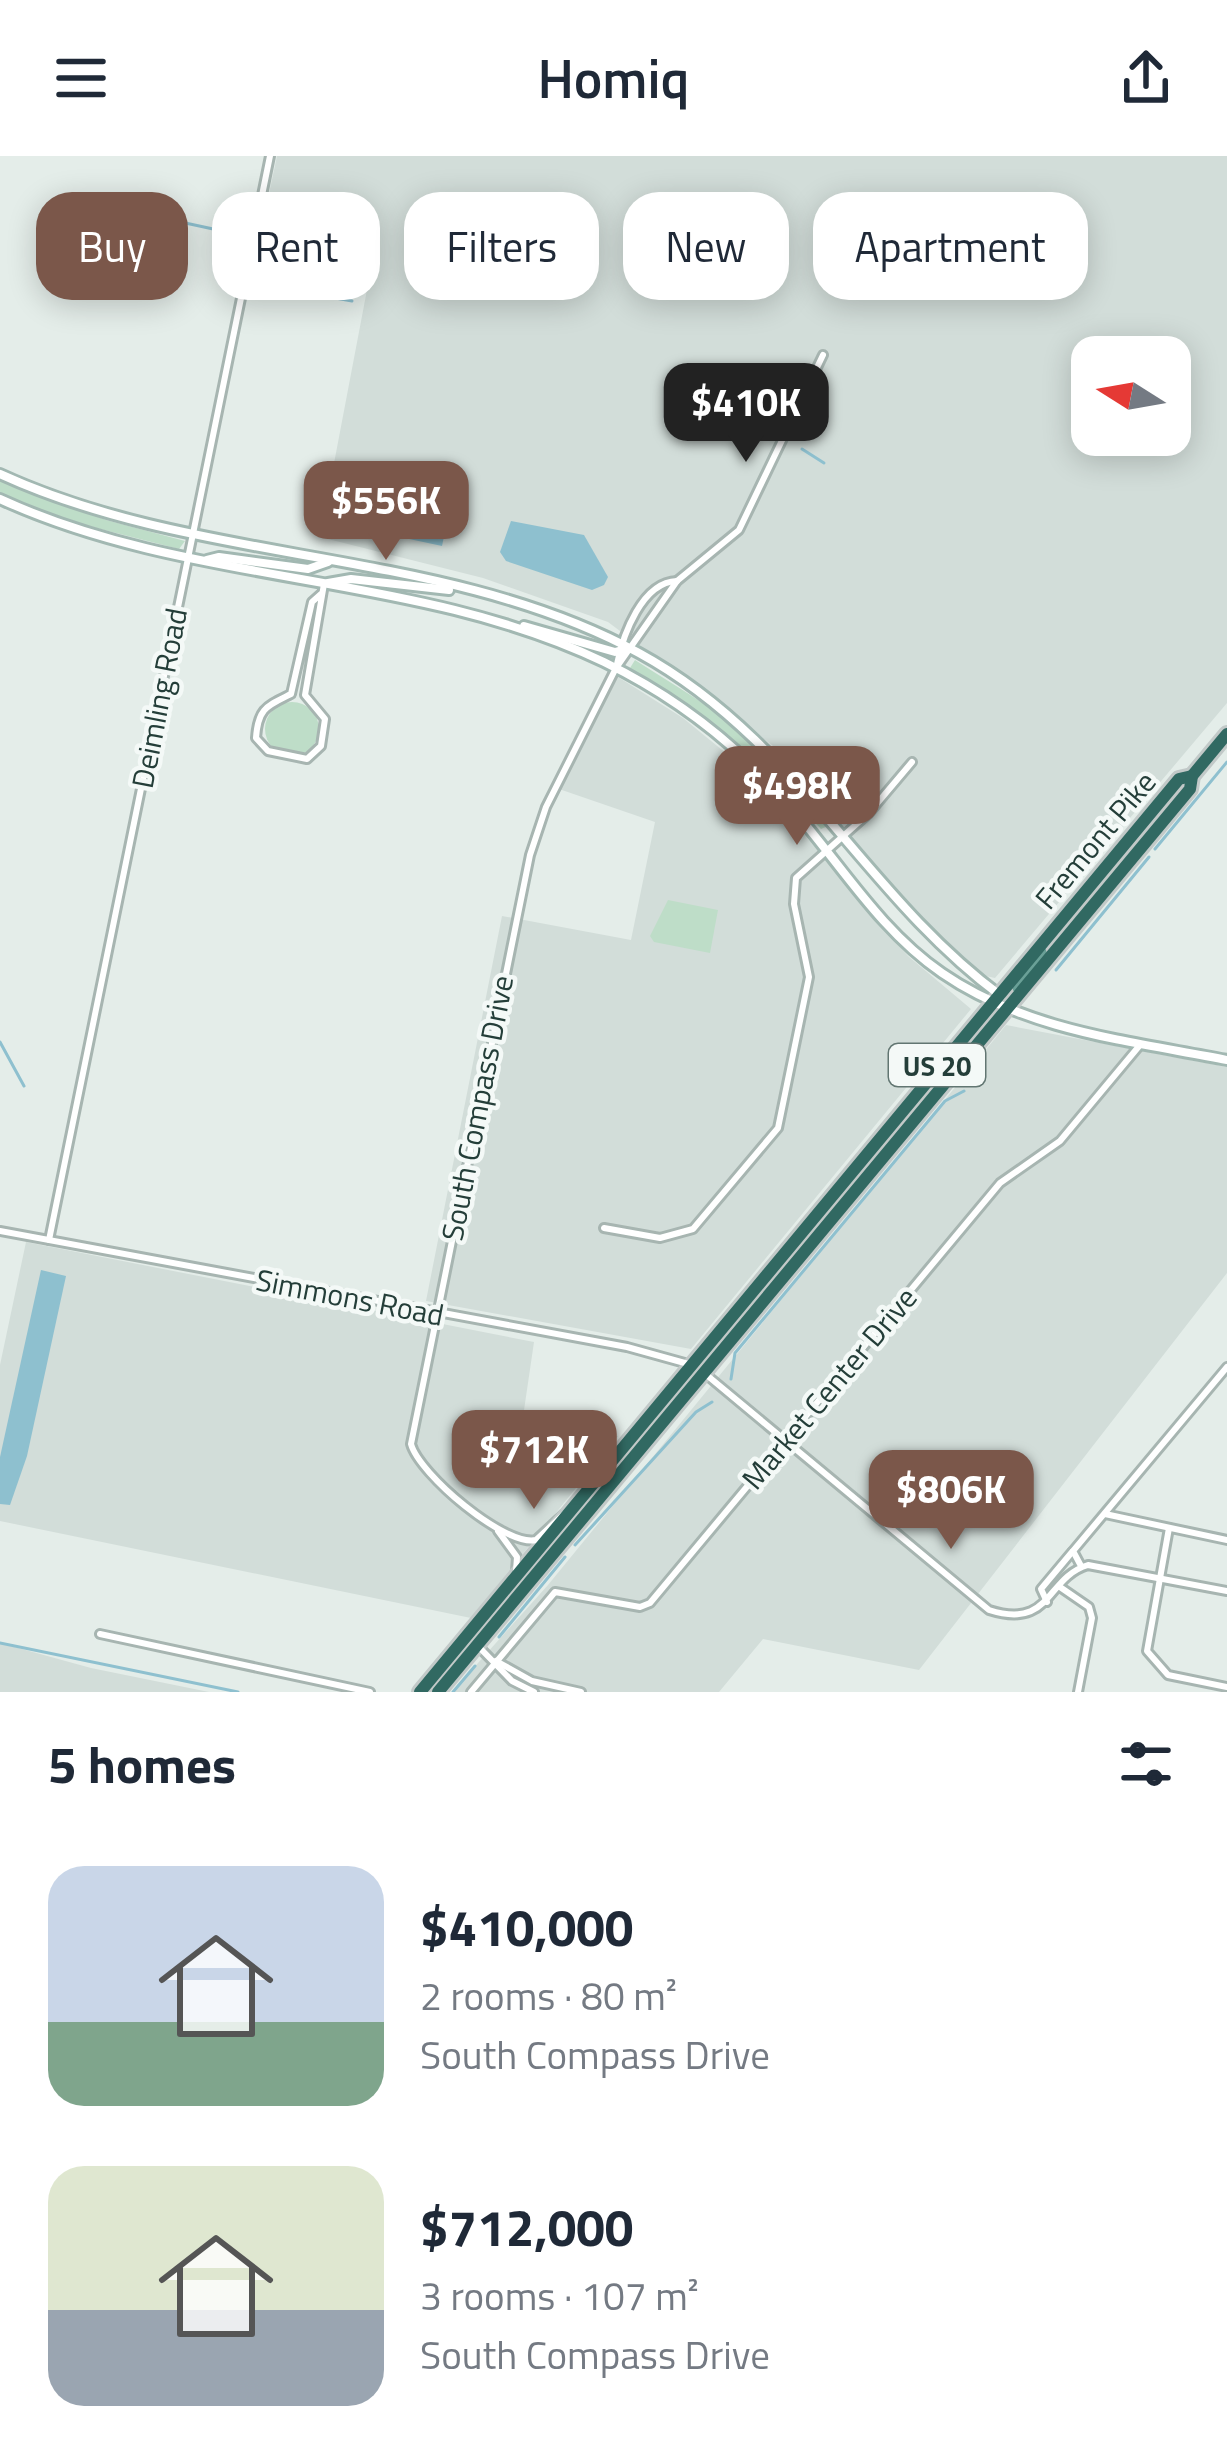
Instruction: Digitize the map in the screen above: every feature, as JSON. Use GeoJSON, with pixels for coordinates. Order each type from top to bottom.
{"type":"FeatureCollection","features":[{"type":"Feature","properties":{"kind":"highway","name":"US 20"},"geometry":{"type":"LineString","coordinates":[[1192,776],[1227,734]]}},
{"type":"Feature","properties":{"kind":"highway","name":"Fremont Pike"},"geometry":{"type":"LineString","coordinates":[[420,1692],[472,1641],[1002,1001],[1101,870],[1179,779],[1192,776],[1190,789],[1002,1001],[809,1221],[697,1369],[515,1578],[472,1641]]}},
{"type":"Feature","properties":{"kind":"highway"},"geometry":{"type":"LineString","coordinates":[[434,1692],[472,1641]]}},
{"type":"Feature","properties":{"kind":"street","name":"Deimling Road"},"geometry":{"type":"LineString","coordinates":[[49,1240],[270,156]]}},
{"type":"Feature","properties":{"kind":"street","name":"South Compass Drive"},"geometry":{"type":"LineString","coordinates":[[495,1528],[424,1469],[412,1449],[530,855],[546,807],[623,648],[676,581],[739,530],[823,355]]}},
{"type":"Feature","properties":{"kind":"street"},"geometry":{"type":"LineString","coordinates":[[0,474],[92,510],[550,613],[623,648],[741,724],[844,834],[934,942],[1002,1001]]}},
{"type":"Feature","properties":{"kind":"street"},"geometry":{"type":"LineString","coordinates":[[0,500],[80,530],[322,589],[623,648]]}},
{"type":"Feature","properties":{"kind":"street"},"geometry":{"type":"LineString","coordinates":[[206,561],[219,557],[308,569],[328,562]]}},
{"type":"Feature","properties":{"kind":"street"},"geometry":{"type":"LineString","coordinates":[[322,589],[305,695],[325,718],[321,746],[307,759],[272,753],[256,739],[260,714],[270,701],[291,694],[312,602],[322,589],[351,579],[457,589]]}},
{"type":"Feature","properties":{"kind":"street"},"geometry":{"type":"LineString","coordinates":[[493,621],[616,668],[730,745],[901,940],[1024,1017],[1227,1060]]}},
{"type":"Feature","properties":{"kind":"street"},"geometry":{"type":"LineString","coordinates":[[306,628],[318,631]]}},
{"type":"Feature","properties":{"kind":"street"},"geometry":{"type":"LineString","coordinates":[[604,1228],[660,1238],[685,1233],[707,1216],[775,1134],[809,977],[794,885],[799,871],[844,834],[912,762]]}},
{"type":"Feature","properties":{"kind":"street","name":"Market Center Drive"},"geometry":{"type":"LineString","coordinates":[[496,1661],[555,1592],[640,1607],[650,1604],[1000,1183],[1060,1141],[1142,1042]]}},
{"type":"Feature","properties":{"kind":"street","name":"Simmons Road"},"geometry":{"type":"LineString","coordinates":[[0,1231],[669,1356],[697,1369]]}},
{"type":"Feature","properties":{"kind":"street"},"geometry":{"type":"LineString","coordinates":[[1047,1602],[1041,1589],[1227,1367]]}},
{"type":"Feature","properties":{"kind":"street"},"geometry":{"type":"LineString","coordinates":[[697,1369],[981,1605],[1023,1615],[1047,1602],[1081,1566]]}},
{"type":"Feature","properties":{"kind":"street"},"geometry":{"type":"LineString","coordinates":[[495,1528],[532,1542],[570,1512]]}},
{"type":"Feature","properties":{"kind":"street"},"geometry":{"type":"LineString","coordinates":[[1105,1514],[1227,1540]]}},
{"type":"Feature","properties":{"kind":"street"},"geometry":{"type":"LineString","coordinates":[[495,1528],[517,1556],[515,1578]]}},
{"type":"Feature","properties":{"kind":"street"},"geometry":{"type":"LineString","coordinates":[[1169,1528],[1148,1642],[1151,1660],[1168,1675],[1227,1687]]}},
{"type":"Feature","properties":{"kind":"street"},"geometry":{"type":"LineString","coordinates":[[1073,1551],[1081,1566]]}},
{"type":"Feature","properties":{"kind":"street"},"geometry":{"type":"LineString","coordinates":[[1081,1566],[1227,1591]]}},
{"type":"Feature","properties":{"kind":"street"},"geometry":{"type":"LineString","coordinates":[[1060,1587],[1089,1607],[1092,1618],[1078,1692]]}},
{"type":"Feature","properties":{"kind":"street"},"geometry":{"type":"LineString","coordinates":[[100,1634],[370,1692]]}},
{"type":"Feature","properties":{"kind":"street"},"geometry":{"type":"LineString","coordinates":[[472,1641],[512,1681],[534,1692]]}},
{"type":"Feature","properties":{"kind":"street"},"geometry":{"type":"LineString","coordinates":[[471,1692],[496,1661]]}},
{"type":"Feature","properties":{"kind":"street"},"geometry":{"type":"LineString","coordinates":[[496,1661],[541,1684],[581,1692]]}},
{"type":"Feature","properties":{"kind":"shaded area"},"geometry":{"type":"Polygon","coordinates":[[[277,156],[1227,156],[1227,703],[995,978],[981,975],[927,928],[772,745],[608,622],[483,578],[320,537],[365,300],[380,300],[380,192],[269,192],[277,156]]]}},
{"type":"Feature","properties":{"kind":"shaded area"},"geometry":{"type":"Polygon","coordinates":[[[618,677],[683,718],[755,777],[908,956],[971,1009],[691,1349],[426,1301],[502,916],[631,940],[655,822],[559,789],[618,677]]]}},
{"type":"Feature","properties":{"kind":"shaded area"},"geometry":{"type":"Polygon","coordinates":[[[1006,1025],[1227,1067],[1227,1273],[919,1670],[763,1639],[719,1692],[452,1692],[548,1585],[1006,1025]]]}},
{"type":"Feature","properties":{"kind":"shaded area"},"geometry":{"type":"Polygon","coordinates":[[[26,1242],[534,1342],[523,1417],[618,1436],[471,1618],[0,1521],[0,1365],[26,1242]]]}},
{"type":"Feature","properties":{"kind":"shaded area"},"geometry":{"type":"Polygon","coordinates":[[[0,1643],[91,1668],[209,1692],[0,1692],[0,1643]]]}},
{"type":"Feature","properties":{"kind":"green space"},"geometry":{"type":"Polygon","coordinates":[[[0,478],[106,520],[185,541],[179,549],[57,518],[0,494],[0,478]]]}},
{"type":"Feature","properties":{"kind":"green space"},"geometry":{"type":"Polygon","coordinates":[[[635,660],[769,752],[812,800],[828,826],[821,829],[734,745],[630,668],[635,660]]]}},
{"type":"Feature","properties":{"kind":"green space"},"geometry":{"type":"Polygon","coordinates":[[[292,702],[311,710],[319,729],[311,748],[292,756],[273,748],[265,729],[273,710],[292,702]]]}},
{"type":"Feature","properties":{"kind":"green space"},"geometry":{"type":"Polygon","coordinates":[[[668,900],[718,910],[710,953],[654,942],[650,936],[668,900]]]}},
{"type":"Feature","properties":{"kind":"water"},"geometry":{"type":"Polygon","coordinates":[[[375,492],[450,508],[442,546],[367,530],[375,492]]]}},
{"type":"Feature","properties":{"kind":"water"},"geometry":{"type":"Polygon","coordinates":[[[511,521],[584,535],[608,577],[604,585],[592,590],[506,561],[500,552],[511,521]]]}},
{"type":"Feature","properties":{"kind":"water"},"geometry":{"type":"Polygon","coordinates":[[[41,1270],[66,1276],[27,1456],[10,1505],[0,1504],[0,1457],[41,1270]]]}},
{"type":"Feature","properties":{"kind":"waterway"},"geometry":{"type":"LineString","coordinates":[[188,224],[212,229]]}},
{"type":"Feature","properties":{"kind":"waterway"},"geometry":{"type":"LineString","coordinates":[[346,300],[352,301]]}},
{"type":"Feature","properties":{"kind":"waterway"},"geometry":{"type":"LineString","coordinates":[[802,449],[824,463]]}},
{"type":"Feature","properties":{"kind":"waterway"},"geometry":{"type":"LineString","coordinates":[[1155,849],[1227,762]]}},
{"type":"Feature","properties":{"kind":"waterway"},"geometry":{"type":"LineString","coordinates":[[1056,970],[1149,857]]}},
{"type":"Feature","properties":{"kind":"waterway"},"geometry":{"type":"LineString","coordinates":[[0,1042],[24,1086]]}},
{"type":"Feature","properties":{"kind":"waterway"},"geometry":{"type":"LineString","coordinates":[[731,1379],[735,1353],[945,1101],[964,1091]]}},
{"type":"Feature","properties":{"kind":"waterway"},"geometry":{"type":"LineString","coordinates":[[575,1545],[696,1412],[712,1402]]}},
{"type":"Feature","properties":{"kind":"waterway"},"geometry":{"type":"LineString","coordinates":[[499,1637],[565,1557]]}},
{"type":"Feature","properties":{"kind":"waterway"},"geometry":{"type":"LineString","coordinates":[[0,1643],[238,1692]]}},
{"type":"Feature","properties":{"kind":"waterway"},"geometry":{"type":"LineString","coordinates":[[453,1692],[475,1666]]}}]}
